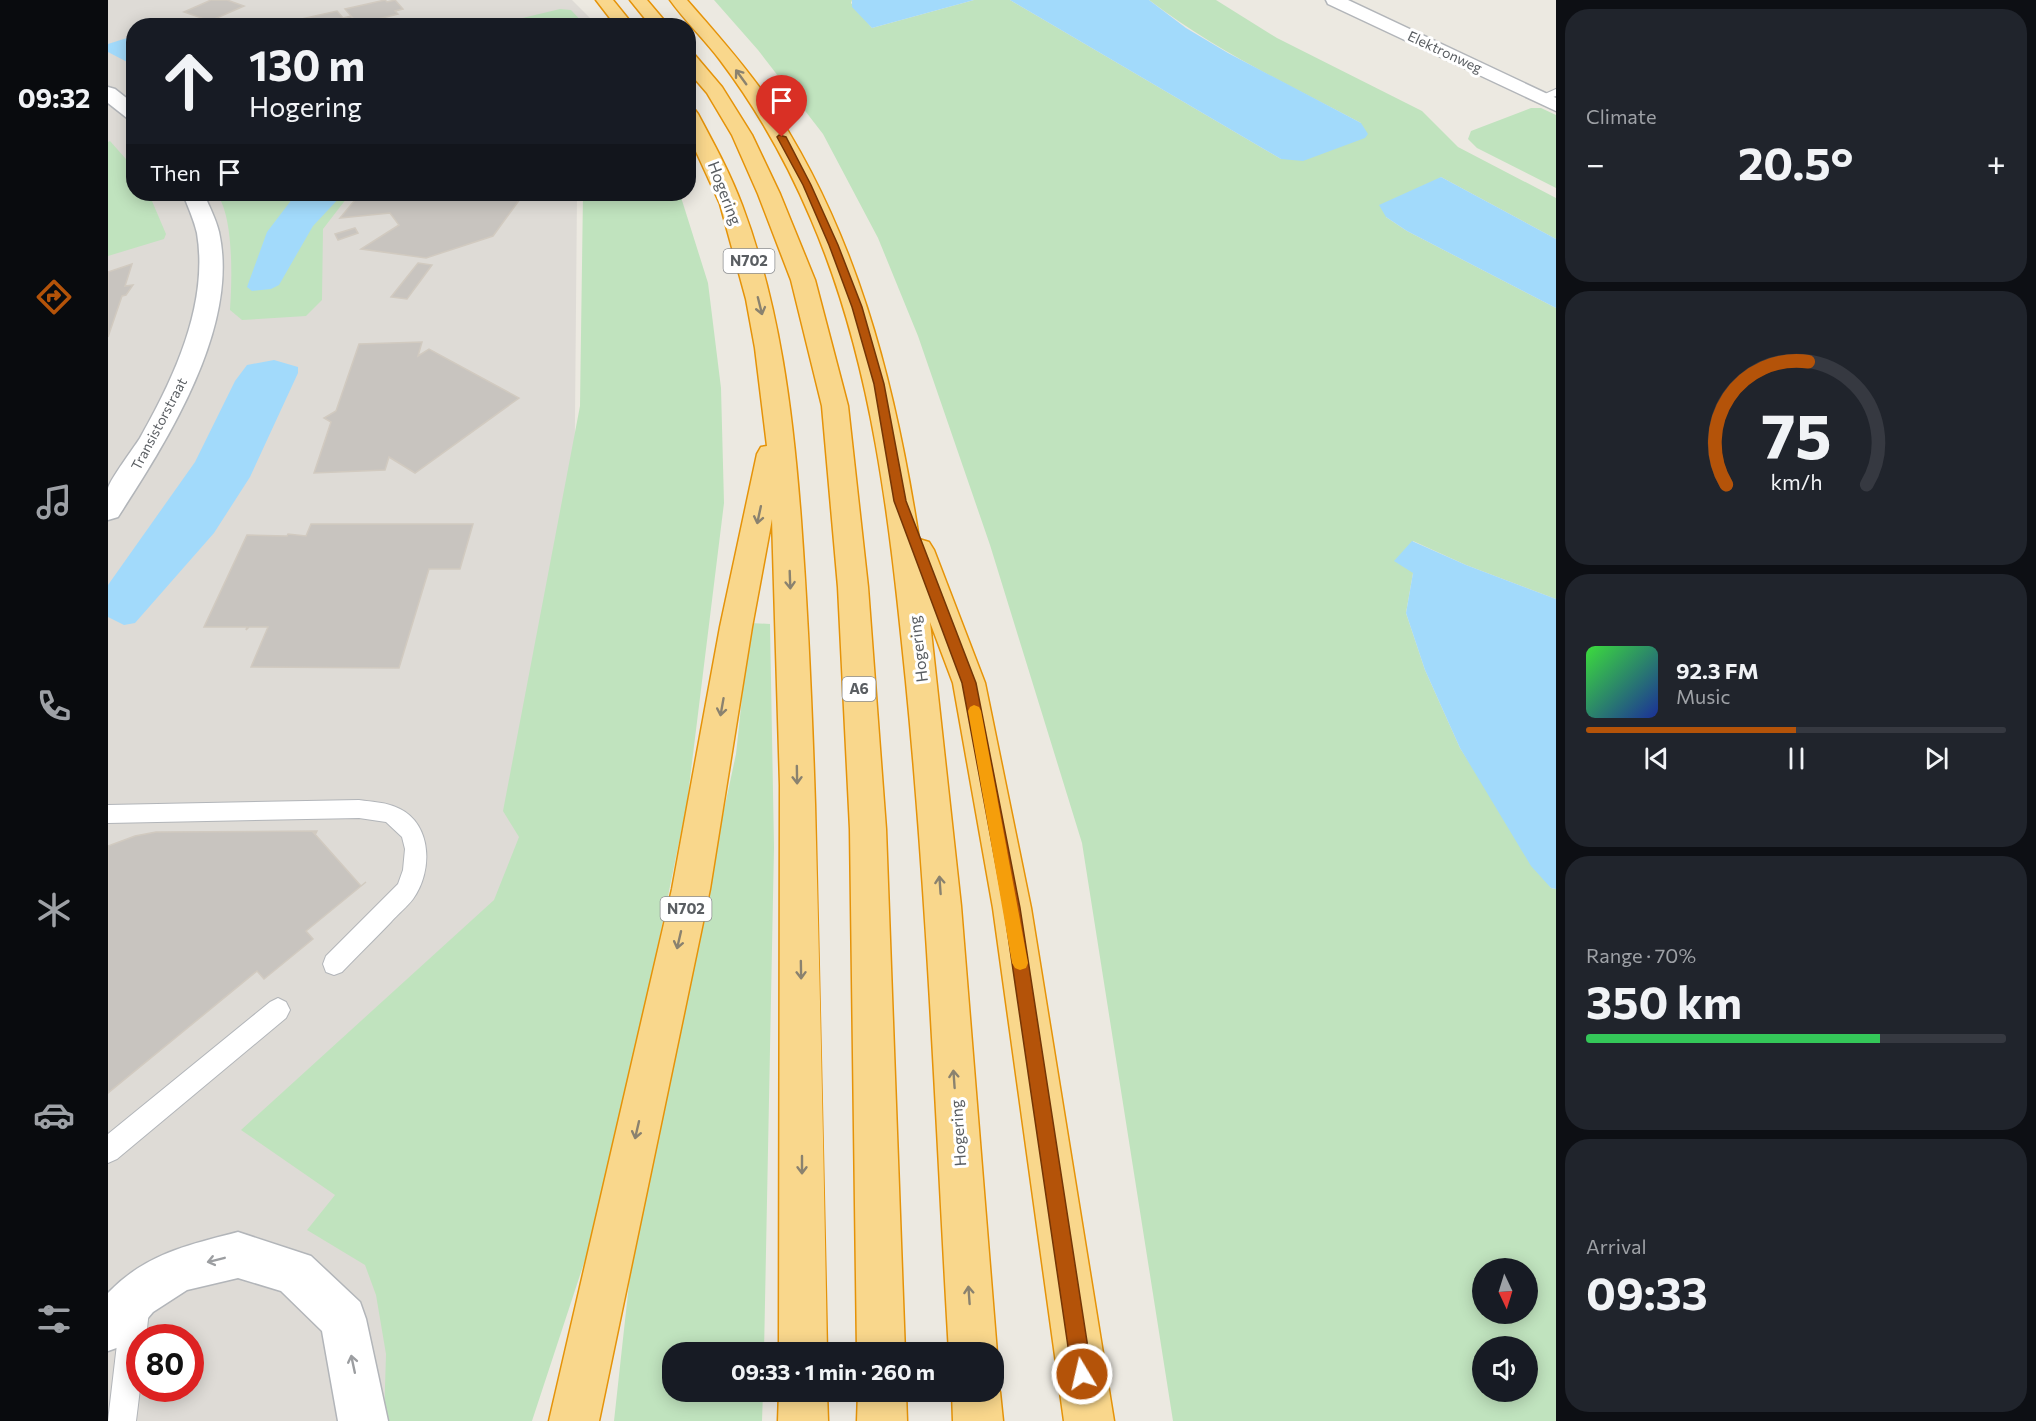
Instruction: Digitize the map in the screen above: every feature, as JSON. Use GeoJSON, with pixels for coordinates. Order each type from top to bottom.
{"type":"FeatureCollection","features":[{"type":"Feature","properties":{"kind":"highway"},"geometry":{"type":"LineString","coordinates":[[603,0],[619,18]]}},
{"type":"Feature","properties":{"kind":"highway"},"geometry":{"type":"LineString","coordinates":[[638,0],[654,18]]}},
{"type":"Feature","properties":{"kind":"highway","name":"Hogering"},"geometry":{"type":"LineString","coordinates":[[678,0],[693,18]]}},
{"type":"Feature","properties":{"kind":"highway","name":"Hogering"},"geometry":{"type":"LineString","coordinates":[[696,21],[724,54],[776,128],[807,185],[857,307],[879,384],[900,501],[932,763],[972,1342]]}},
{"type":"Feature","properties":{"kind":"highway","name":"A6"},"geometry":{"type":"LineString","coordinates":[[696,68],[715,91],[742,135],[769,194],[803,280],[835,406],[853,587],[868,829],[881,1342]]}},
{"type":"Feature","properties":{"kind":"highway","name":"Hogering"},"geometry":{"type":"LineString","coordinates":[[696,128],[705,143],[737,220],[763,318],[779,417],[788,539],[795,720],[802,1008],[803,1342]]}},
{"type":"Feature","properties":{"kind":"highway","name":"N702"},"geometry":{"type":"LineString","coordinates":[[574,1421],[691,889],[736,627],[779,417]]}},
{"type":"Feature","properties":{"kind":"highway"},"geometry":{"type":"LineString","coordinates":[[900,501],[969,683],[1012,908],[1089,1421]]}},
{"type":"Feature","properties":{"kind":"highway"},"geometry":{"type":"LineString","coordinates":[[803,1402],[803,1421]]}},
{"type":"Feature","properties":{"kind":"highway"},"geometry":{"type":"LineString","coordinates":[[882,1402],[882,1421]]}},
{"type":"Feature","properties":{"kind":"highway"},"geometry":{"type":"LineString","coordinates":[[977,1402],[978,1421]]}},
{"type":"Feature","properties":{"kind":"street","name":"Elektronweg"},"geometry":{"type":"LineString","coordinates":[[1334,0],[1551,98]]}},
{"type":"Feature","properties":{"kind":"street"},"geometry":{"type":"LineString","coordinates":[[108,93],[126,108]]}},
{"type":"Feature","properties":{"kind":"street","name":"Transistorstraat"},"geometry":{"type":"LineString","coordinates":[[108,510],[161,426],[186,376],[201,327],[211,279],[210,250],[206,227],[197,201]]}},
{"type":"Feature","properties":{"kind":"street"},"geometry":{"type":"LineString","coordinates":[[122,1312],[177,1270],[238,1255],[295,1272],[344,1319],[363,1421]]}},
{"type":"Feature","properties":{"kind":"lane"},"geometry":{"type":"LineString","coordinates":[[108,814],[359,809],[392,815],[410,831],[415,841],[418,853],[414,877],[406,891],[334,964]]}},
{"type":"Feature","properties":{"kind":"lane"},"geometry":{"type":"LineString","coordinates":[[108,1150],[278,1010]]}},
{"type":"Feature","properties":{"kind":"lane"},"geometry":{"type":"LineString","coordinates":[[122,1312],[122,1421]]}},
{"type":"Feature","properties":{"kind":"shaded area"},"geometry":{"type":"Polygon","coordinates":[[[108,0],[572,0],[590,18],[126,18],[126,201],[577,201],[573,644],[493,1421],[108,1421],[108,0]]]}},
{"type":"Feature","properties":{"kind":"green space"},"geometry":{"type":"Polygon","coordinates":[[[714,0],[852,0],[851,3],[872,28],[974,0],[1010,0],[1281,159],[1361,123],[1226,51],[1149,0],[1216,0],[1277,38],[1422,111],[1458,147],[1556,198],[1556,239],[1441,177],[1386,217],[1407,231],[1556,308],[1556,599],[1466,565],[1413,541],[1413,573],[1406,613],[1425,670],[1460,748],[1551,888],[1556,889],[1556,1421],[1173,1421],[1082,843],[990,545],[918,336],[878,238],[823,134],[758,50],[714,0]]]}},
{"type":"Feature","properties":{"kind":"green space"},"geometry":{"type":"Polygon","coordinates":[[[560,9],[571,10],[578,18],[522,18],[560,9]]]}},
{"type":"Feature","properties":{"kind":"green space"},"geometry":{"type":"Polygon","coordinates":[[[1531,108],[1541,108],[1556,115],[1556,188],[1477,148],[1468,139],[1471,131],[1531,108]]]}},
{"type":"Feature","properties":{"kind":"green space"},"geometry":{"type":"Polygon","coordinates":[[[110,141],[126,159],[126,201],[152,201],[166,234],[164,239],[108,256],[108,142],[110,141]]]}},
{"type":"Feature","properties":{"kind":"green space"},"geometry":{"type":"Polygon","coordinates":[[[221,201],[345,201],[323,229],[322,300],[306,316],[242,320],[230,310],[231,250],[221,201]]]}},
{"type":"Feature","properties":{"kind":"green space"},"geometry":{"type":"Polygon","coordinates":[[[583,201],[682,201],[708,283],[721,388],[724,503],[687,803],[608,1190],[532,1421],[384,1421],[386,1354],[376,1295],[365,1265],[307,1230],[335,1195],[241,1130],[494,900],[519,837],[503,811],[580,406],[583,201]]]}},
{"type":"Feature","properties":{"kind":"green space"},"geometry":{"type":"Polygon","coordinates":[[[750,623],[770,624],[774,847],[764,1342],[662,1342],[662,1402],[763,1402],[762,1421],[614,1421],[636,1220],[736,754],[750,623]]]}},
{"type":"Feature","properties":{"kind":"water"},"geometry":{"type":"Polygon","coordinates":[[[852,0],[974,0],[872,28],[852,7],[852,0]]]}},
{"type":"Feature","properties":{"kind":"water"},"geometry":{"type":"Polygon","coordinates":[[[1010,0],[1149,0],[1186,28],[1228,53],[1361,123],[1368,134],[1365,138],[1303,161],[1281,159],[1010,0]]]}},
{"type":"Feature","properties":{"kind":"water"},"geometry":{"type":"Polygon","coordinates":[[[126,38],[126,61],[108,52],[108,44],[126,38]]]}},
{"type":"Feature","properties":{"kind":"water"},"geometry":{"type":"Polygon","coordinates":[[[1441,177],[1556,239],[1556,308],[1407,231],[1386,217],[1379,205],[1441,177]]]}},
{"type":"Feature","properties":{"kind":"water"},"geometry":{"type":"Polygon","coordinates":[[[291,201],[336,201],[313,226],[279,285],[271,289],[252,291],[247,287],[267,232],[291,201]]]}},
{"type":"Feature","properties":{"kind":"water"},"geometry":{"type":"Polygon","coordinates":[[[274,360],[298,367],[298,373],[250,477],[214,533],[135,623],[124,625],[108,617],[108,585],[195,462],[235,381],[247,365],[274,360]]]}},
{"type":"Feature","properties":{"kind":"water"},"geometry":{"type":"Polygon","coordinates":[[[1412,541],[1466,565],[1556,599],[1556,889],[1551,888],[1531,866],[1460,748],[1425,670],[1406,613],[1413,573],[1394,561],[1412,541]]]}},
{"type":"Feature","properties":{"kind":"building"},"geometry":{"type":"Polygon","coordinates":[[[211,0],[227,0],[244,6],[217,18],[201,18],[184,12],[211,0]]]}},
{"type":"Feature","properties":{"kind":"building"},"geometry":{"type":"Polygon","coordinates":[[[395,0],[403,9],[395,11],[398,14],[382,18],[353,18],[345,9],[395,0]]]}},
{"type":"Feature","properties":{"kind":"building"},"geometry":{"type":"Polygon","coordinates":[[[337,11],[343,18],[306,18],[337,11]]]}},
{"type":"Feature","properties":{"kind":"building"},"geometry":{"type":"Polygon","coordinates":[[[354,201],[519,201],[493,236],[426,258],[361,249],[399,225],[390,213],[340,218],[354,201]]]}},
{"type":"Feature","properties":{"kind":"building"},"geometry":{"type":"Polygon","coordinates":[[[355,228],[358,233],[338,240],[335,234],[355,228]]]}},
{"type":"Feature","properties":{"kind":"building"},"geometry":{"type":"Polygon","coordinates":[[[418,263],[432,265],[407,299],[391,297],[418,263]]]}},
{"type":"Feature","properties":{"kind":"building"},"geometry":{"type":"Polygon","coordinates":[[[132,264],[125,286],[133,285],[126,295],[122,296],[108,337],[108,272],[132,264]]]}},
{"type":"Feature","properties":{"kind":"building"},"geometry":{"type":"Polygon","coordinates":[[[422,342],[418,356],[429,349],[519,398],[415,473],[389,457],[385,470],[314,473],[331,422],[324,418],[336,411],[359,344],[422,342]]]}},
{"type":"Feature","properties":{"kind":"building"},"geometry":{"type":"Polygon","coordinates":[[[311,524],[473,524],[460,569],[429,569],[399,668],[251,667],[268,627],[249,627],[246,630],[247,627],[204,627],[247,535],[306,536],[311,524]]]}},
{"type":"Feature","properties":{"kind":"building"},"geometry":{"type":"Polygon","coordinates":[[[317,831],[313,832],[361,886],[366,882],[306,931],[313,939],[264,979],[257,971],[108,1093],[108,846],[135,836],[156,832],[317,831]]]}},
{"type":"Feature","properties":{"kind":"slow traffic"},"geometry":{"type":"LineString","coordinates":[[974,711],[1012,908],[1020,963]]}},
{"type":"Feature","properties":{"kind":"route"},"geometry":{"type":"LineString","coordinates":[[782,137],[834,245],[857,307],[879,384],[900,501],[969,683],[1012,908],[1082,1374]]}}]}
